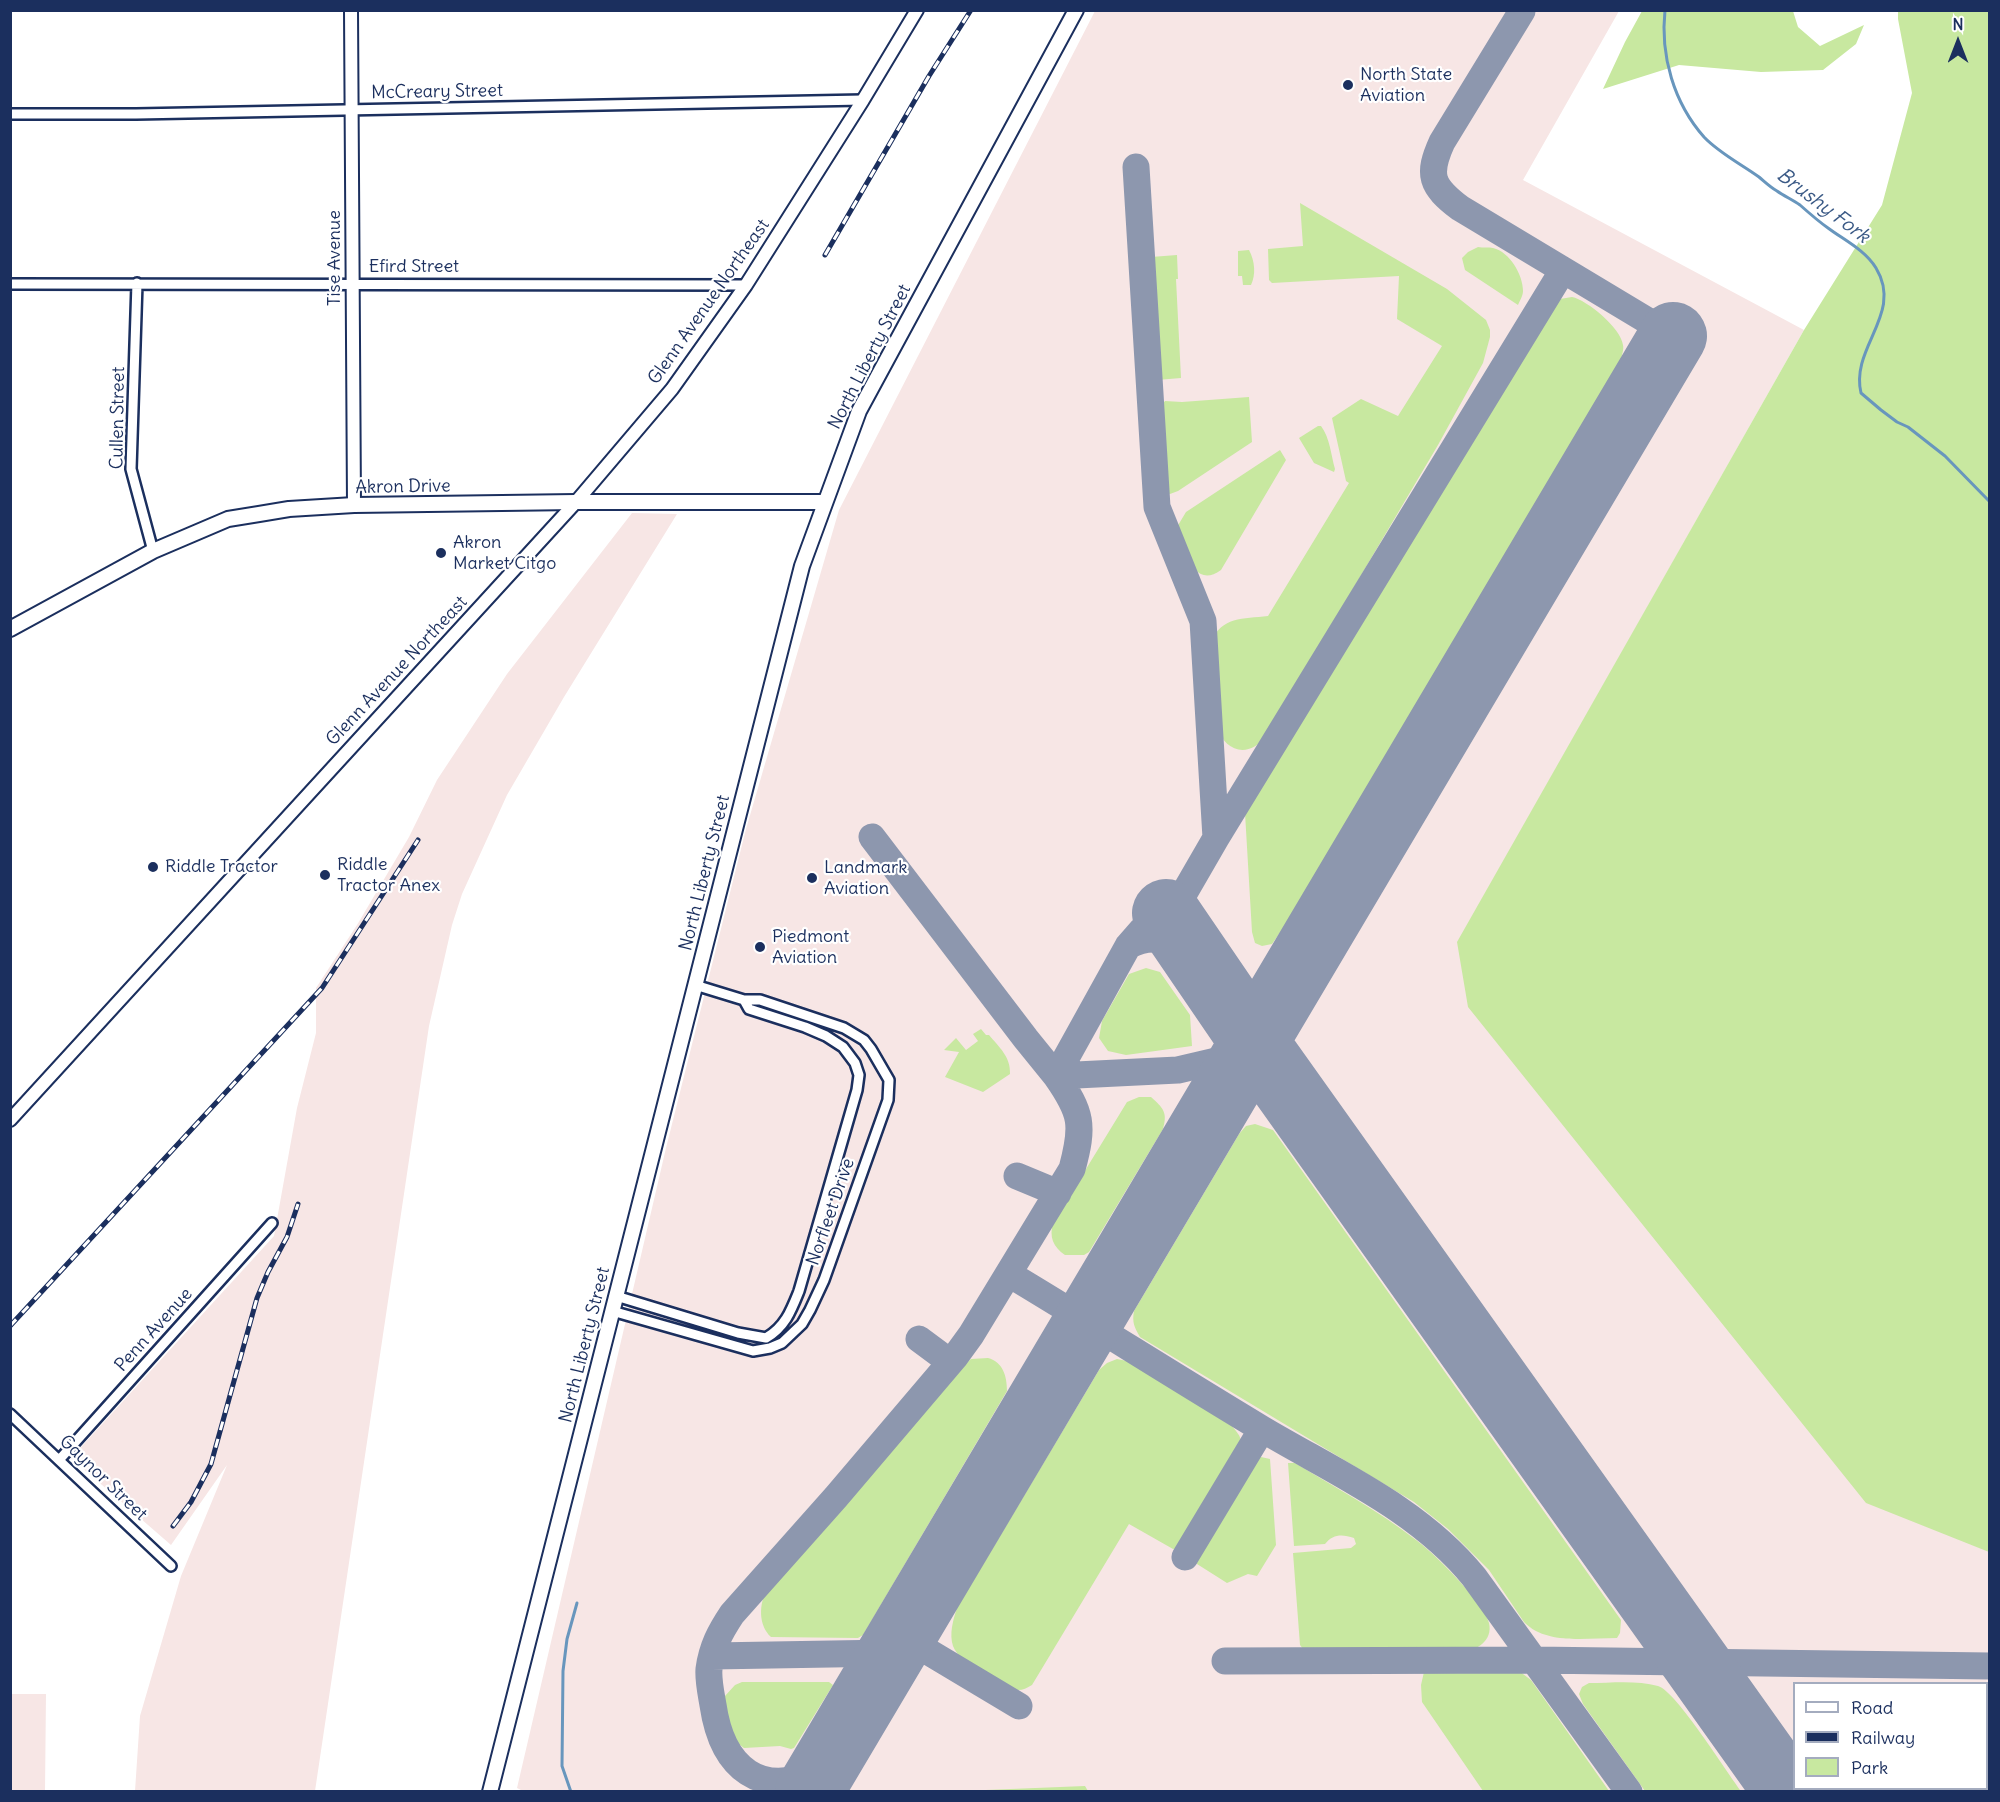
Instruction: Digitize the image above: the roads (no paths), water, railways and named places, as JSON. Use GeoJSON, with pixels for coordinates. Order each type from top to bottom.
{"type":"FeatureCollection","features":[{"type":"Feature","properties":{"kind":"main road","name":"North Liberty Street"},"geometry":{"type":"LineString","coordinates":[[490,1791],[799,577],[824,502],[859,411],[1076,10]]}},
{"type":"Feature","properties":{"kind":"main road","name":"Akron Drive"},"geometry":{"type":"LineString","coordinates":[[10,629],[153,550],[228,519],[289,509],[354,505],[576,502],[824,502]]}},
{"type":"Feature","properties":{"kind":"street","name":"Tise Avenue"},"geometry":{"type":"LineString","coordinates":[[351,10],[354,505]]}},
{"type":"Feature","properties":{"kind":"street","name":"Glenn Avenue Northeast"},"geometry":{"type":"LineString","coordinates":[[10,1120],[576,502],[672,389],[746,285],[917,10]]}},
{"type":"Feature","properties":{"kind":"street","name":"McCreary Street"},"geometry":{"type":"LineString","coordinates":[[10,114],[863,100]]}},
{"type":"Feature","properties":{"kind":"street","name":"Cullen Street"},"geometry":{"type":"LineString","coordinates":[[137,283],[131,469],[153,550]]}},
{"type":"Feature","properties":{"kind":"street","name":"Efird Street"},"geometry":{"type":"LineString","coordinates":[[10,284],[746,285]]}},
{"type":"Feature","properties":{"kind":"street","name":"Norfleet Drive"},"geometry":{"type":"LineString","coordinates":[[612,1311],[748,1350],[757,1351],[782,1343],[798,1328],[810,1310],[824,1280],[888,1100],[889,1080],[871,1049],[864,1040],[844,1028],[759,1000],[744,1000],[695,985]]}},
{"type":"Feature","properties":{"kind":"street","name":"Norfleet Drive"},"geometry":{"type":"LineString","coordinates":[[616,1296],[751,1336],[766,1338],[776,1332],[789,1315],[799,1291],[859,1083],[855,1063],[843,1047],[826,1036],[805,1027],[749,1009],[744,1000]]}},
{"type":"Feature","properties":{"kind":"street","name":"Penn Avenue"},"geometry":{"type":"LineString","coordinates":[[60,1459],[272,1223]]}},
{"type":"Feature","properties":{"kind":"street"},"geometry":{"type":"LineString","coordinates":[[669,1327],[672,1313]]}},
{"type":"Feature","properties":{"kind":"street"},"geometry":{"type":"LineString","coordinates":[[748,1350],[751,1336]]}},
{"type":"Feature","properties":{"kind":"street","name":"Gaynor Street"},"geometry":{"type":"LineString","coordinates":[[10,1414],[171,1566]]}},
{"type":"Feature","properties":{"kind":"waterway","name":"Brushy Fork"},"geometry":{"type":"LineString","coordinates":[[1665,10],[1665,44],[1671,78],[1685,109],[1704,137],[1854,246],[1876,268],[1883,285],[1884,300],[1881,316],[1863,361],[1860,376],[1861,393],[1945,456],[1990,502]]}},
{"type":"Feature","properties":{"kind":"waterway"},"geometry":{"type":"LineString","coordinates":[[571,1792],[562,1766],[563,1671],[567,1639],[577,1603]]}},
{"type":"Feature","properties":{"kind":"railway"},"geometry":{"type":"LineString","coordinates":[[825,255],[929,76],[971,10]]}},
{"type":"Feature","properties":{"kind":"railway"},"geometry":{"type":"LineString","coordinates":[[10,1326],[322,988],[418,840]]}},
{"type":"Feature","properties":{"kind":"railway"},"geometry":{"type":"LineString","coordinates":[[173,1526],[191,1502],[211,1464],[257,1298],[287,1237],[298,1204]]}},
{"type":"Feature","properties":{"kind":"place","name":"North State Aviation"},"geometry":{"type":"Point","coordinates":[1348,85]}},
{"type":"Feature","properties":{"kind":"place","name":"Akron Market Citgo"},"geometry":{"type":"Point","coordinates":[441,553]}},
{"type":"Feature","properties":{"kind":"place","name":"Riddle Tractor"},"geometry":{"type":"Point","coordinates":[153,867]}},
{"type":"Feature","properties":{"kind":"place","name":"Riddle Tractor Anex"},"geometry":{"type":"Point","coordinates":[325,875]}},
{"type":"Feature","properties":{"kind":"place","name":"Landmark Aviation"},"geometry":{"type":"Point","coordinates":[812,878]}},
{"type":"Feature","properties":{"kind":"place","name":"Piedmont Aviation"},"geometry":{"type":"Point","coordinates":[760,947]}}]}
